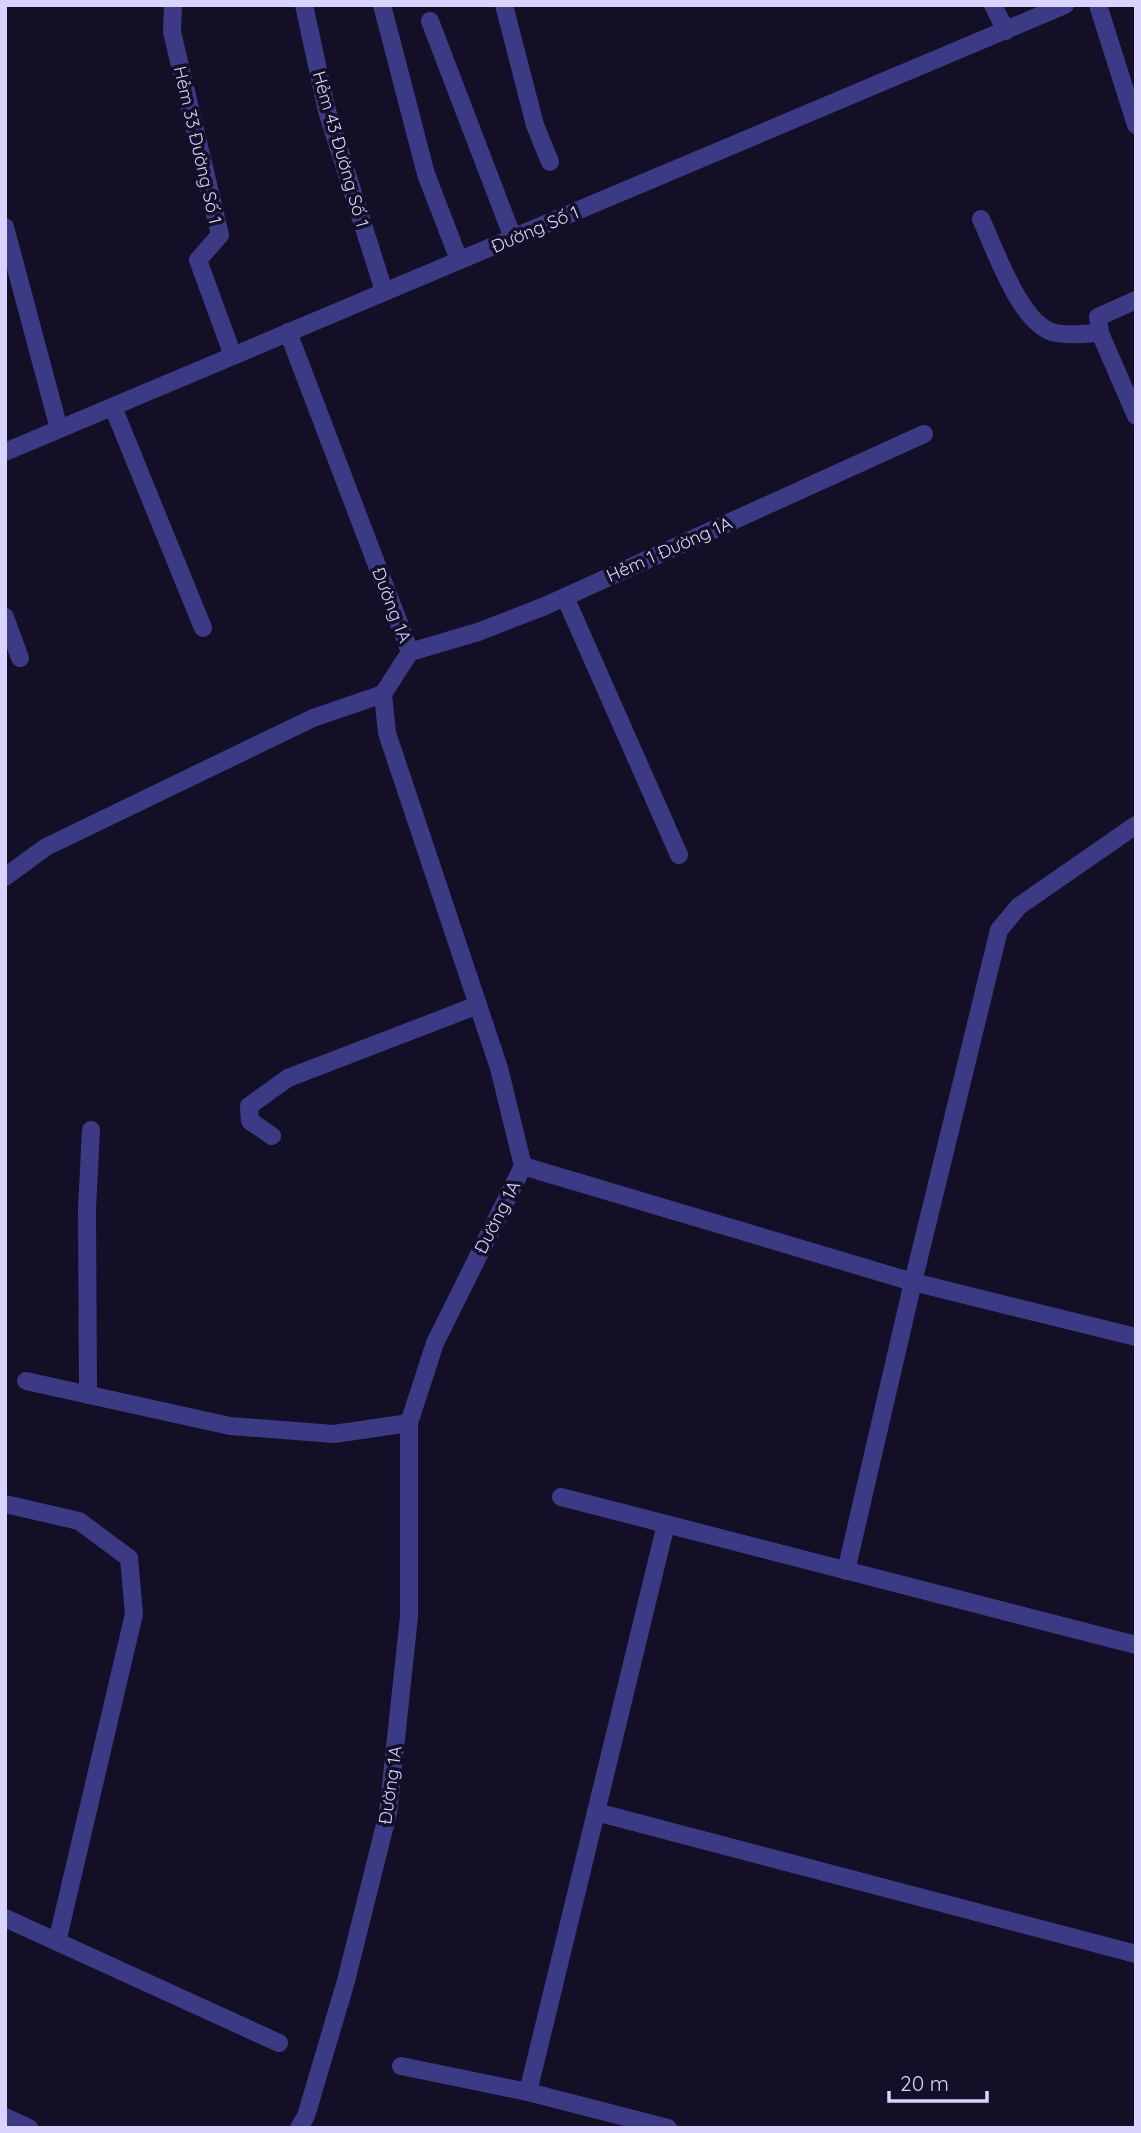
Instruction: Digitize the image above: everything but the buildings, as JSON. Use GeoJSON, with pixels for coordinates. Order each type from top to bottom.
{"type":"FeatureCollection","features":[{"type":"Feature","properties":{"kind":"street","name":"Hẻm 33 Đường Số 1"},"geometry":{"type":"LineString","coordinates":[[173,5],[172,32],[220,235],[198,260],[233,356]]}},
{"type":"Feature","properties":{"kind":"street","name":"Hẻm 43 Đường Số 1"},"geometry":{"type":"LineString","coordinates":[[304,5],[327,111],[384,291]]}},
{"type":"Feature","properties":{"kind":"street"},"geometry":{"type":"LineString","coordinates":[[382,5],[426,174],[459,260]]}},
{"type":"Feature","properties":{"kind":"street"},"geometry":{"type":"LineString","coordinates":[[504,5],[535,125],[550,162]]}},
{"type":"Feature","properties":{"kind":"street"},"geometry":{"type":"LineString","coordinates":[[993,5],[1006,31]]}},
{"type":"Feature","properties":{"kind":"street","name":"Đường Số 1"},"geometry":{"type":"LineString","coordinates":[[5,452],[1065,5]]}},
{"type":"Feature","properties":{"kind":"street"},"geometry":{"type":"LineString","coordinates":[[1098,5],[1136,125]]}},
{"type":"Feature","properties":{"kind":"street"},"geometry":{"type":"LineString","coordinates":[[430,21],[513,238]]}},
{"type":"Feature","properties":{"kind":"street"},"geometry":{"type":"LineString","coordinates":[[981,219],[1021,304],[1039,326],[1055,333],[1100,333]]}},
{"type":"Feature","properties":{"kind":"street"},"geometry":{"type":"LineString","coordinates":[[5,226],[59,429]]}},
{"type":"Feature","properties":{"kind":"street"},"geometry":{"type":"LineString","coordinates":[[1136,300],[1098,317],[1100,333],[1136,416]]}},
{"type":"Feature","properties":{"kind":"street","name":"Đường 1A"},"geometry":{"type":"LineString","coordinates":[[288,332],[410,652],[383,694],[387,733],[499,1068],[523,1166],[435,1342],[409,1423],[409,1617],[388,1813],[346,1981],[306,2116],[299,2128]]}},
{"type":"Feature","properties":{"kind":"street"},"geometry":{"type":"LineString","coordinates":[[113,407],[203,628]]}},
{"type":"Feature","properties":{"kind":"street","name":"Hẻm 1 Đường 1A"},"geometry":{"type":"LineString","coordinates":[[410,652],[478,632],[565,597],[923,434]]}},
{"type":"Feature","properties":{"kind":"street"},"geometry":{"type":"LineString","coordinates":[[565,597],[679,855]]}},
{"type":"Feature","properties":{"kind":"street"},"geometry":{"type":"LineString","coordinates":[[5,617],[20,658]]}},
{"type":"Feature","properties":{"kind":"street"},"geometry":{"type":"LineString","coordinates":[[5,877],[58,841],[313,718],[383,694]]}},
{"type":"Feature","properties":{"kind":"street"},"geometry":{"type":"LineString","coordinates":[[846,1571],[999,930],[1019,906],[1136,825]]}},
{"type":"Feature","properties":{"kind":"street"},"geometry":{"type":"LineString","coordinates":[[272,1136],[250,1121],[249,1105],[288,1078],[478,1005]]}},
{"type":"Feature","properties":{"kind":"street"},"geometry":{"type":"LineString","coordinates":[[88,1395],[87,1209],[91,1130]]}},
{"type":"Feature","properties":{"kind":"street"},"geometry":{"type":"LineString","coordinates":[[523,1166],[913,1282],[1136,1337]]}},
{"type":"Feature","properties":{"kind":"street"},"geometry":{"type":"LineString","coordinates":[[26,1381],[230,1426],[334,1434],[409,1423]]}},
{"type":"Feature","properties":{"kind":"street"},"geometry":{"type":"LineString","coordinates":[[561,1497],[1136,1645]]}},
{"type":"Feature","properties":{"kind":"street"},"geometry":{"type":"LineString","coordinates":[[5,1504],[79,1521],[129,1558],[134,1614],[57,1942]]}},
{"type":"Feature","properties":{"kind":"street"},"geometry":{"type":"LineString","coordinates":[[528,2092],[666,1524]]}},
{"type":"Feature","properties":{"kind":"street"},"geometry":{"type":"LineString","coordinates":[[596,1812],[1136,1954]]}},
{"type":"Feature","properties":{"kind":"street"},"geometry":{"type":"LineString","coordinates":[[5,1918],[279,2043]]}},
{"type":"Feature","properties":{"kind":"street"},"geometry":{"type":"LineString","coordinates":[[401,2066],[528,2092],[668,2128]]}},
{"type":"Feature","properties":{"kind":"street"},"geometry":{"type":"LineString","coordinates":[[5,2117],[29,2128]]}}]}
